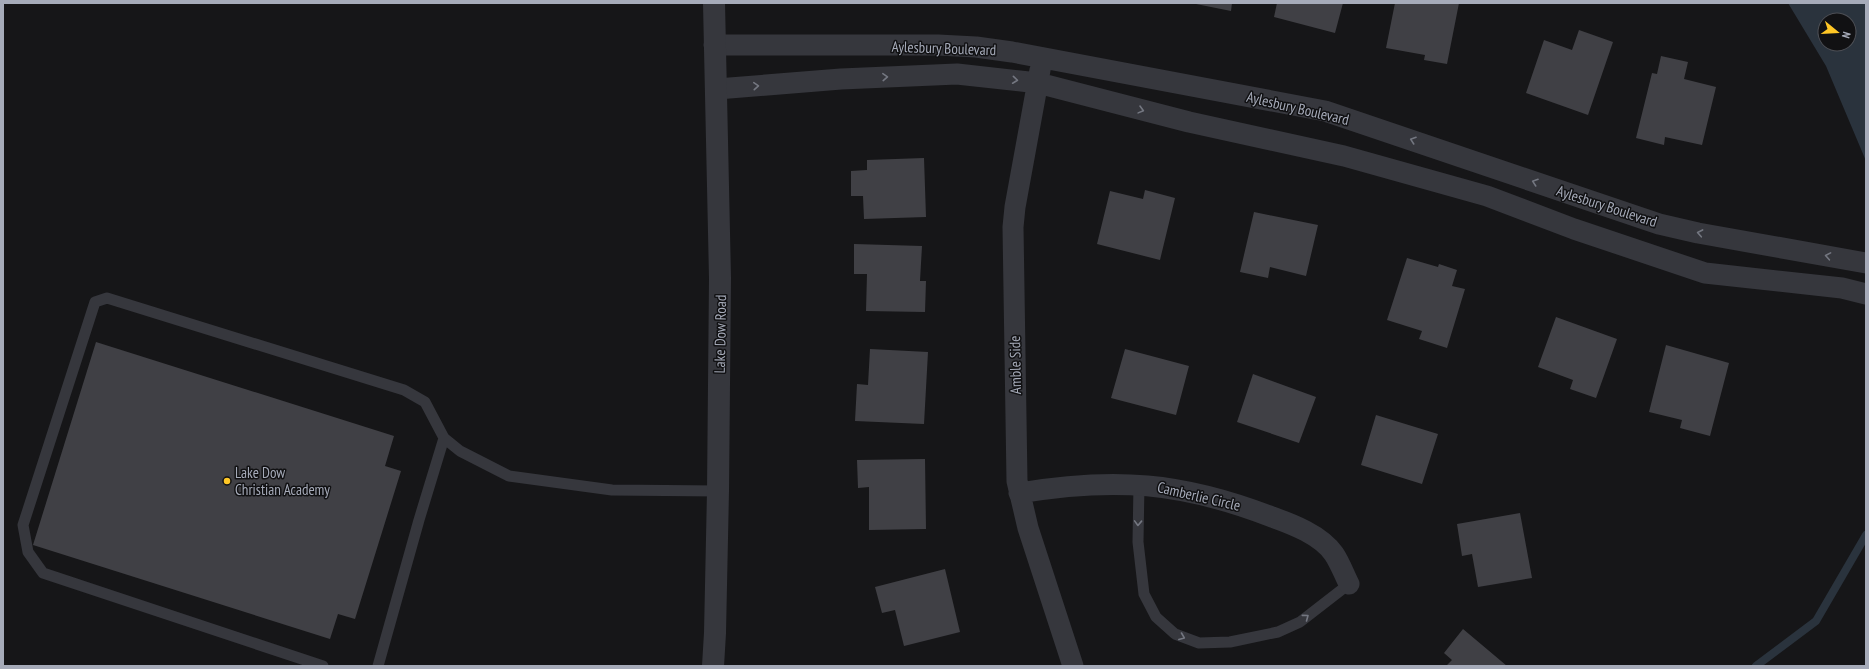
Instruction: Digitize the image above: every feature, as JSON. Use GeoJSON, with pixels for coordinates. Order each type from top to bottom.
{"type":"FeatureCollection","features":[{"type":"Feature","properties":{"kind":"street","name":"Lake Dow Road"},"geometry":{"type":"LineString","coordinates":[[713,666],[716,633],[720,278],[714,3]]}},
{"type":"Feature","properties":{"kind":"street","name":"Aylesbury Boulevard"},"geometry":{"type":"LineString","coordinates":[[714,45],[938,45],[989,48],[1325,111],[1659,224],[1698,233],[1866,263]]}},
{"type":"Feature","properties":{"kind":"street","name":"Amble Side"},"geometry":{"type":"LineString","coordinates":[[1043,58],[1015,207],[1013,227],[1016,453],[1019,493],[1028,528],[1074,666]]}},
{"type":"Feature","properties":{"kind":"street","name":"Aylesbury Boulevard"},"geometry":{"type":"LineString","coordinates":[[717,89],[841,79],[957,74],[1038,82],[1189,122],[1344,156],[1487,196],[1574,229],[1705,273],[1842,288],[1866,294]]}},
{"type":"Feature","properties":{"kind":"street","name":"Camberlie Circle"},"geometry":{"type":"LineString","coordinates":[[1019,493],[1070,486],[1139,484],[1185,490],[1219,498],[1293,525],[1327,546],[1334,554],[1348,584]]}},
{"type":"Feature","properties":{"kind":"lane"},"geometry":{"type":"LineString","coordinates":[[323,666],[43,573],[28,552],[23,525],[95,302],[107,298],[404,390],[425,402],[444,438],[460,451],[509,476],[612,490],[718,491]]}},
{"type":"Feature","properties":{"kind":"lane"},"geometry":{"type":"LineString","coordinates":[[378,666],[419,520],[444,438]]}},
{"type":"Feature","properties":{"kind":"lane"},"geometry":{"type":"LineString","coordinates":[[1139,484],[1138,542],[1144,594],[1156,617],[1175,634],[1199,643],[1230,642],[1278,632],[1300,622],[1348,584]]}},
{"type":"Feature","properties":{"kind":"shaded area"},"geometry":{"type":"Polygon","coordinates":[[[1788,3],[1866,3],[1866,161],[1826,66],[1818,52],[1857,52],[1857,12],[1817,12],[1817,51],[1788,3]]]}},
{"type":"Feature","properties":{"kind":"building"},"geometry":{"type":"Polygon","coordinates":[[[1191,3],[1232,3],[1231,11],[1191,3]]]}},
{"type":"Feature","properties":{"kind":"building"},"geometry":{"type":"Polygon","coordinates":[[[1277,3],[1343,3],[1335,33],[1274,17],[1277,3]]]}},
{"type":"Feature","properties":{"kind":"building"},"geometry":{"type":"Polygon","coordinates":[[[1395,3],[1459,3],[1447,64],[1424,60],[1425,55],[1386,48],[1395,3]]]}},
{"type":"Feature","properties":{"kind":"building"},"geometry":{"type":"Polygon","coordinates":[[[1579,30],[1613,42],[1588,115],[1526,93],[1544,40],[1572,50],[1579,30]]]}},
{"type":"Feature","properties":{"kind":"building"},"geometry":{"type":"Polygon","coordinates":[[[1661,56],[1688,62],[1684,79],[1716,87],[1702,145],[1665,137],[1664,145],[1636,138],[1652,73],[1657,74],[1661,56]]]}},
{"type":"Feature","properties":{"kind":"building"},"geometry":{"type":"Polygon","coordinates":[[[924,158],[926,217],[864,219],[863,196],[851,196],[851,171],[867,170],[867,160],[924,158]]]}},
{"type":"Feature","properties":{"kind":"building"},"geometry":{"type":"Polygon","coordinates":[[[1145,190],[1175,198],[1160,260],[1097,244],[1110,191],[1143,199],[1145,190]]]}},
{"type":"Feature","properties":{"kind":"building"},"geometry":{"type":"Polygon","coordinates":[[[1254,212],[1318,225],[1306,276],[1270,267],[1268,278],[1240,272],[1254,212]]]}},
{"type":"Feature","properties":{"kind":"building"},"geometry":{"type":"Polygon","coordinates":[[[854,244],[922,246],[920,281],[926,281],[925,312],[866,311],[867,274],[854,274],[854,244]]]}},
{"type":"Feature","properties":{"kind":"building"},"geometry":{"type":"Polygon","coordinates":[[[1407,258],[1438,267],[1439,264],[1457,270],[1452,286],[1465,289],[1447,348],[1419,339],[1422,331],[1387,320],[1407,258]]]}},
{"type":"Feature","properties":{"kind":"building"},"geometry":{"type":"Polygon","coordinates":[[[1556,317],[1617,339],[1596,398],[1570,389],[1573,380],[1538,367],[1556,317]]]}},
{"type":"Feature","properties":{"kind":"building"},"geometry":{"type":"Polygon","coordinates":[[[96,342],[394,436],[385,466],[401,471],[355,619],[338,614],[330,639],[33,545],[96,342]]]}},
{"type":"Feature","properties":{"kind":"building"},"geometry":{"type":"Polygon","coordinates":[[[1666,345],[1729,363],[1710,436],[1680,428],[1682,420],[1649,412],[1666,345]]]}},
{"type":"Feature","properties":{"kind":"building"},"geometry":{"type":"Polygon","coordinates":[[[870,349],[928,352],[924,424],[855,421],[857,384],[868,385],[870,349]]]}},
{"type":"Feature","properties":{"kind":"building"},"geometry":{"type":"Polygon","coordinates":[[[1125,349],[1189,366],[1176,415],[1111,398],[1125,349]]]}},
{"type":"Feature","properties":{"kind":"building"},"geometry":{"type":"Polygon","coordinates":[[[1253,374],[1316,397],[1299,443],[1237,422],[1253,374]]]}},
{"type":"Feature","properties":{"kind":"building"},"geometry":{"type":"Polygon","coordinates":[[[1376,415],[1438,434],[1422,484],[1361,465],[1376,415]]]}},
{"type":"Feature","properties":{"kind":"building"},"geometry":{"type":"Polygon","coordinates":[[[925,459],[926,529],[869,530],[869,487],[858,488],[857,460],[925,459]]]}},
{"type":"Feature","properties":{"kind":"building"},"geometry":{"type":"Polygon","coordinates":[[[1520,513],[1532,578],[1478,587],[1472,554],[1462,556],[1457,524],[1520,513]]]}},
{"type":"Feature","properties":{"kind":"building"},"geometry":{"type":"Polygon","coordinates":[[[945,569],[960,632],[904,646],[895,610],[882,613],[875,587],[945,569]]]}},
{"type":"Feature","properties":{"kind":"building"},"geometry":{"type":"Polygon","coordinates":[[[1463,629],[1507,666],[1446,666],[1452,660],[1444,653],[1463,629]]]}},
{"type":"Feature","properties":{"kind":"waterway"},"geometry":{"type":"LineString","coordinates":[[1756,666],[1816,621],[1866,535]]}},
{"type":"Feature","properties":{"kind":"place","name":"Lake Dow Christian Academy"},"geometry":{"type":"Point","coordinates":[227,481]}}]}
